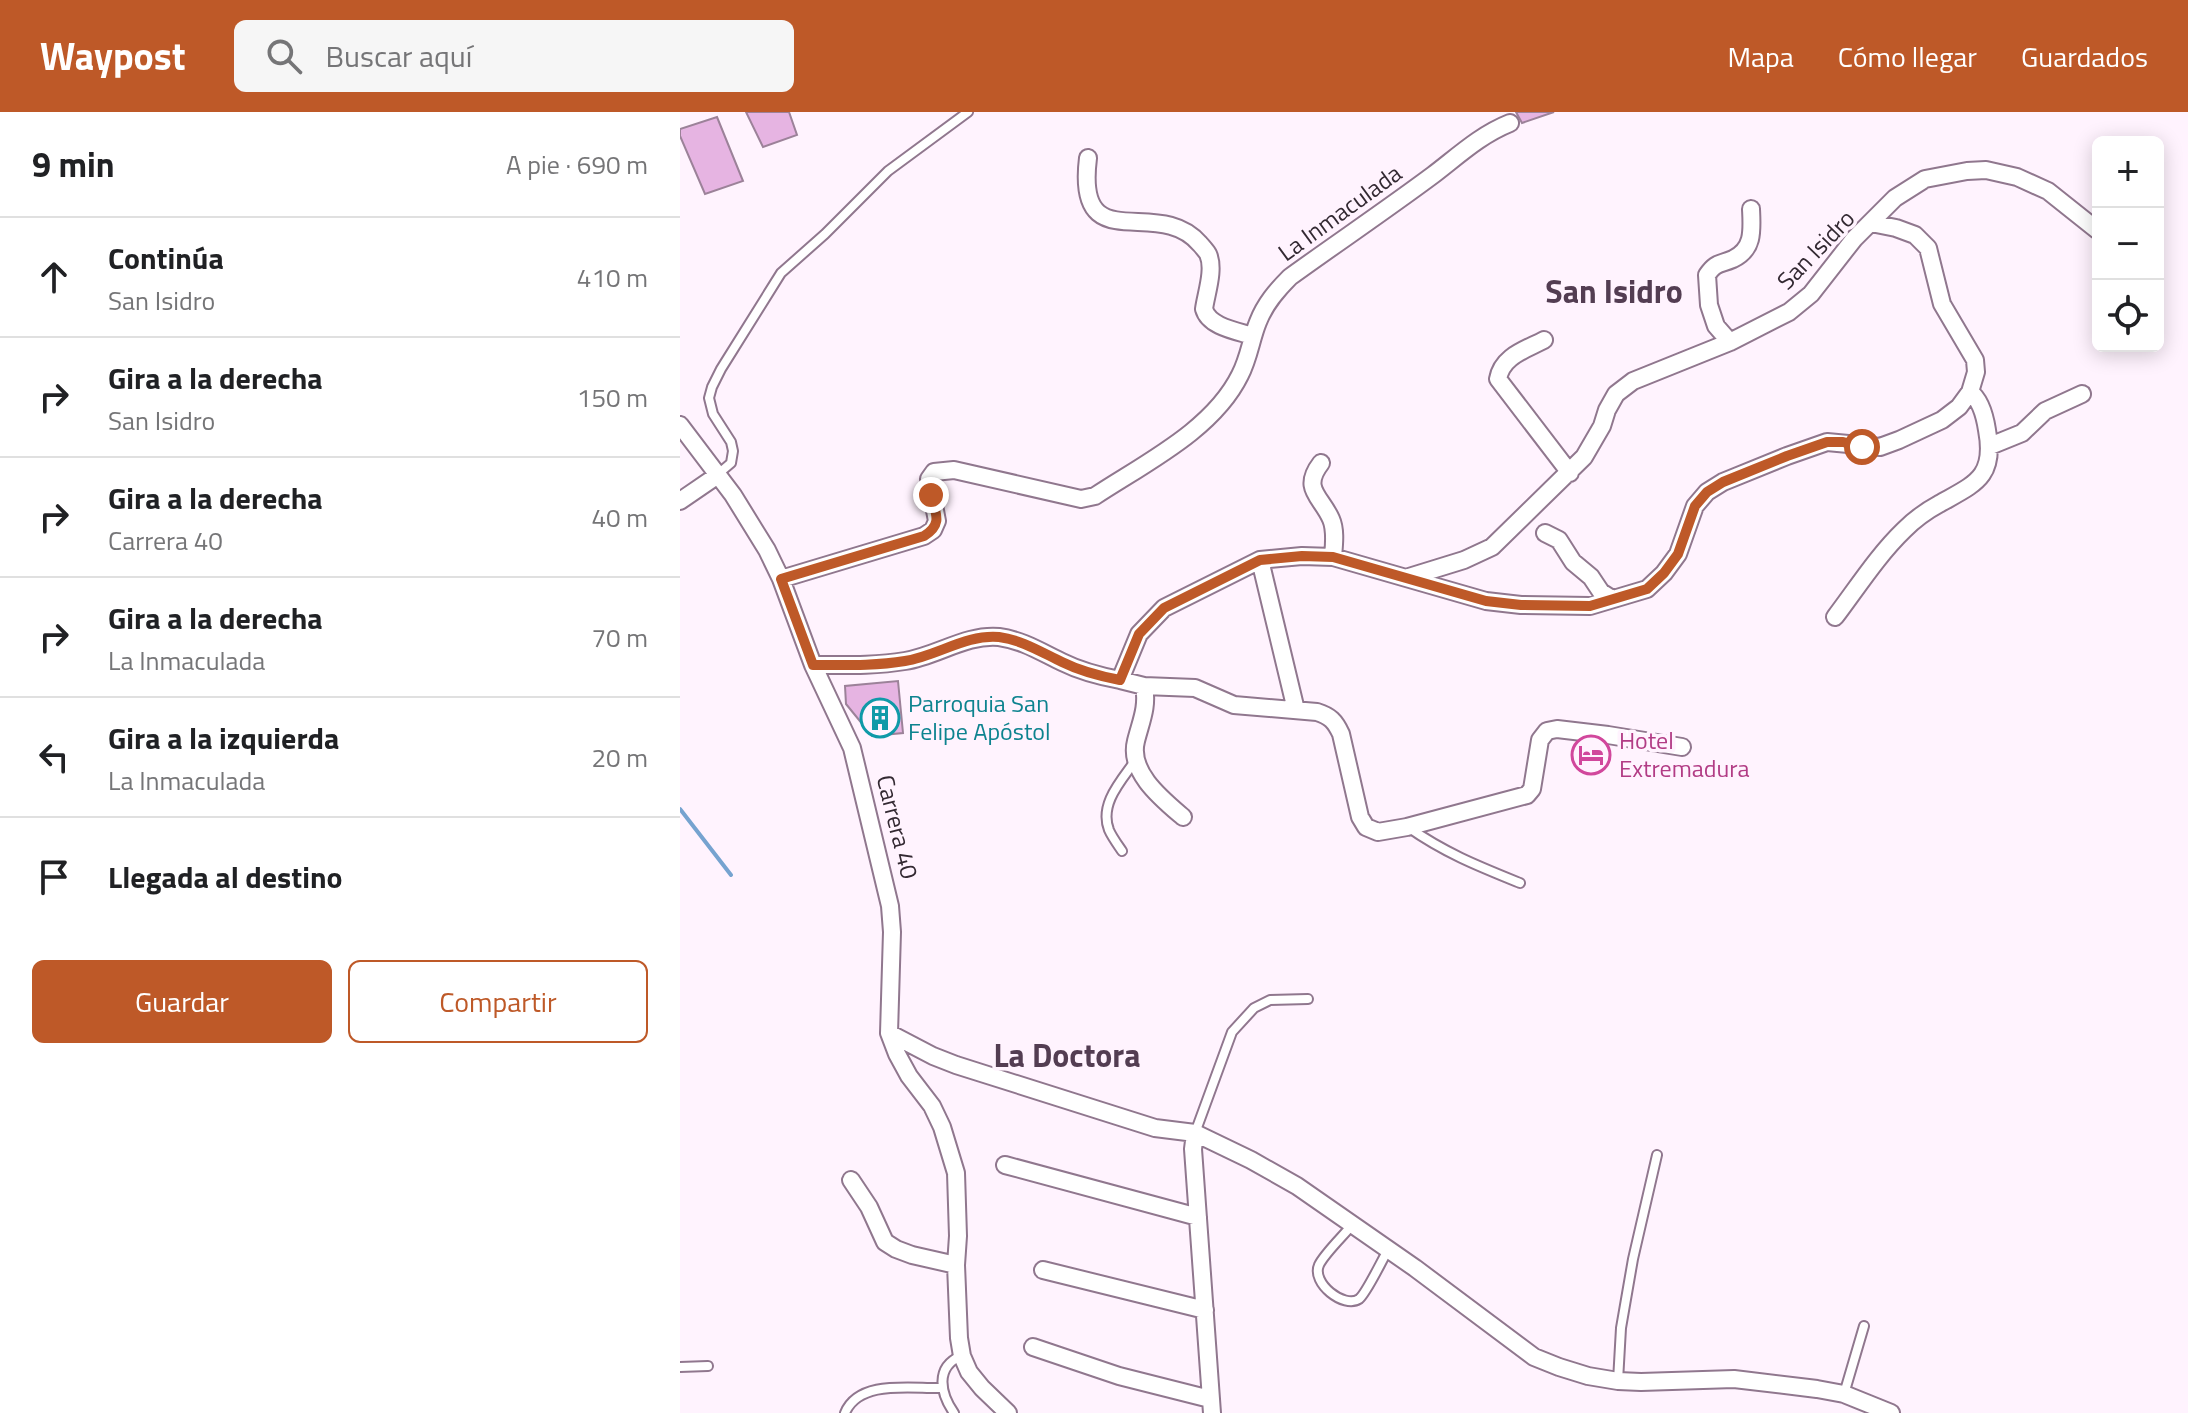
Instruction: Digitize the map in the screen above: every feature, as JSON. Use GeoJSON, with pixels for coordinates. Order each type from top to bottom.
{"type":"FeatureCollection","features":[{"type":"Feature","properties":{"kind":"street","name":"La Inmaculada"},"geometry":{"type":"LineString","coordinates":[[781,579],[924,536],[933,530],[937,521],[929,479],[934,472],[954,470],[1081,499],[1095,496],[1197,428],[1220,407],[1241,374],[1265,306],[1290,277],[1434,174],[1476,140],[1510,123]]}},
{"type":"Feature","properties":{"kind":"street"},"geometry":{"type":"LineString","coordinates":[[1088,158],[1087,190],[1098,214],[1107,219],[1183,228],[1208,253],[1210,266],[1204,309],[1206,317],[1214,323],[1253,336]]}},
{"type":"Feature","properties":{"kind":"street"},"geometry":{"type":"LineString","coordinates":[[1871,223],[1895,198],[1925,179],[1986,170],[2017,177],[2048,191],[2092,226]]}},
{"type":"Feature","properties":{"kind":"street"},"geometry":{"type":"LineString","coordinates":[[1730,342],[1716,326],[1709,305],[1707,275],[1714,265],[1736,258],[1750,244],[1751,209]]}},
{"type":"Feature","properties":{"kind":"street","name":"San Isidro"},"geometry":{"type":"LineString","coordinates":[[1403,578],[1452,564],[1492,547],[1584,457],[1616,394],[1624,387],[1730,342],[1789,312],[1811,294],[1854,239],[1871,223],[1915,235],[1928,248],[1942,304],[1975,360],[1976,372],[1970,392]]}},
{"type":"Feature","properties":{"kind":"street"},"geometry":{"type":"LineString","coordinates":[[1544,340],[1510,358],[1500,367],[1498,379],[1570,473]]}},
{"type":"Feature","properties":{"kind":"street"},"geometry":{"type":"LineString","coordinates":[[1120,680],[1139,634],[1164,608],[1260,560],[1333,557],[1486,601],[1521,605],[1590,606],[1647,589],[1678,554],[1695,506],[1707,492],[1723,482],[1827,442],[1880,447],[1942,420],[1959,407],[1970,392],[1977,398],[1984,415],[1990,446],[1989,459],[1980,478],[1919,515],[1901,533],[1835,617]]}},
{"type":"Feature","properties":{"kind":"street"},"geometry":{"type":"LineString","coordinates":[[1990,446],[2022,433],[2045,411],[2082,394]]}},
{"type":"Feature","properties":{"kind":"street","name":"Carrera 40"},"geometry":{"type":"LineString","coordinates":[[680,425],[753,526],[781,579],[813,665],[852,748],[888,890],[892,922],[889,1033],[903,1065],[932,1106],[956,1173],[956,1265],[962,1356]]}},
{"type":"Feature","properties":{"kind":"street"},"geometry":{"type":"LineString","coordinates":[[1321,463],[1314,472],[1312,482],[1314,495],[1332,520],[1333,557]]}},
{"type":"Feature","properties":{"kind":"street"},"geometry":{"type":"LineString","coordinates":[[680,501],[718,475]]}},
{"type":"Feature","properties":{"kind":"street"},"geometry":{"type":"LineString","coordinates":[[1545,533],[1559,540],[1573,562],[1591,577],[1601,592],[1612,599]]}},
{"type":"Feature","properties":{"kind":"street"},"geometry":{"type":"LineString","coordinates":[[1260,560],[1296,710]]}},
{"type":"Feature","properties":{"kind":"street"},"geometry":{"type":"LineString","coordinates":[[813,665],[905,661],[964,641],[1001,637],[1030,646],[1098,676],[1144,686],[1195,688],[1234,705],[1317,712],[1336,723],[1351,772],[1360,817],[1366,827],[1378,832],[1527,795],[1532,789],[1540,740],[1547,731],[1557,729],[1682,747]]}},
{"type":"Feature","properties":{"kind":"street"},"geometry":{"type":"LineString","coordinates":[[1144,686],[1147,699],[1133,753],[1135,761],[1150,784],[1183,817]]}},
{"type":"Feature","properties":{"kind":"street"},"geometry":{"type":"LineString","coordinates":[[889,1033],[933,1056],[1046,1094],[1155,1128],[1195,1133],[1273,1171],[1388,1250],[1534,1357],[1559,1367],[1618,1381],[1734,1379],[1844,1394],[1891,1413]]}},
{"type":"Feature","properties":{"kind":"street"},"geometry":{"type":"LineString","coordinates":[[1033,1347],[1211,1406],[1193,1149],[1195,1133]]}},
{"type":"Feature","properties":{"kind":"street"},"geometry":{"type":"LineString","coordinates":[[1005,1165],[1198,1217]]}},
{"type":"Feature","properties":{"kind":"street"},"geometry":{"type":"LineString","coordinates":[[851,1180],[869,1207],[885,1242],[912,1255],[956,1265]]}},
{"type":"Feature","properties":{"kind":"street"},"geometry":{"type":"LineString","coordinates":[[1043,1270],[1205,1310]]}},
{"type":"Feature","properties":{"kind":"street"},"geometry":{"type":"LineString","coordinates":[[962,1356],[969,1372],[1008,1413]]}},
{"type":"Feature","properties":{"kind":"lane"},"geometry":{"type":"LineString","coordinates":[[718,475],[731,463],[733,451],[731,442],[713,414],[709,398],[712,387],[781,273],[888,171],[968,112]]}},
{"type":"Feature","properties":{"kind":"lane"},"geometry":{"type":"LineString","coordinates":[[1122,851],[1108,828],[1107,812],[1110,796],[1135,761]]}},
{"type":"Feature","properties":{"kind":"lane"},"geometry":{"type":"LineString","coordinates":[[1407,827],[1456,857],[1520,883]]}},
{"type":"Feature","properties":{"kind":"lane"},"geometry":{"type":"LineString","coordinates":[[1195,1133],[1232,1032],[1254,1008],[1270,1000],[1308,999]]}},
{"type":"Feature","properties":{"kind":"lane"},"geometry":{"type":"LineString","coordinates":[[1618,1381],[1621,1328],[1657,1155]]}},
{"type":"Feature","properties":{"kind":"lane"},"geometry":{"type":"LineString","coordinates":[[1352,1225],[1319,1265],[1317,1276],[1321,1285],[1340,1299],[1351,1302],[1360,1298],[1388,1250]]}},
{"type":"Feature","properties":{"kind":"lane"},"geometry":{"type":"LineString","coordinates":[[1844,1394],[1864,1326]]}},
{"type":"Feature","properties":{"kind":"lane"},"geometry":{"type":"LineString","coordinates":[[954,1413],[942,1388],[942,1381],[946,1368],[962,1356]]}},
{"type":"Feature","properties":{"kind":"lane"},"geometry":{"type":"LineString","coordinates":[[680,1367],[708,1366]]}},
{"type":"Feature","properties":{"kind":"lane"},"geometry":{"type":"LineString","coordinates":[[845,1413],[849,1404],[860,1394],[885,1389],[942,1388]]}},
{"type":"Feature","properties":{"kind":"building"},"geometry":{"type":"Polygon","coordinates":[[[746,112],[789,112],[797,135],[763,147],[746,112]]]}},
{"type":"Feature","properties":{"kind":"building"},"geometry":{"type":"Polygon","coordinates":[[[1516,112],[1554,112],[1522,123],[1516,112]]]}},
{"type":"Feature","properties":{"kind":"building"},"geometry":{"type":"Polygon","coordinates":[[[717,117],[743,181],[705,194],[680,136],[680,129],[717,117]]]}},
{"type":"Feature","properties":{"kind":"building","name":"Parroquia San Felipe Apóstol"},"geometry":{"type":"Polygon","coordinates":[[[898,681],[903,733],[872,736],[846,704],[845,686],[898,681]]]}},
{"type":"Feature","properties":{"kind":"waterway"},"geometry":{"type":"LineString","coordinates":[[680,809],[731,875]]}},
{"type":"Feature","properties":{"kind":"place","name":"Parroquia San Felipe Apóstol"},"geometry":{"type":"Point","coordinates":[880,718]}},
{"type":"Feature","properties":{"kind":"place","name":"Hotel Extremadura"},"geometry":{"type":"Point","coordinates":[1591,755]}},
{"type":"Feature","properties":{"kind":"district","name":"San Isidro"},"geometry":{"type":"Point","coordinates":[1614,292]}},
{"type":"Feature","properties":{"kind":"district","name":"La Doctora"},"geometry":{"type":"Point","coordinates":[1067,1056]}},
{"type":"Feature","properties":{"kind":"route"},"geometry":{"type":"LineString","coordinates":[[931,495],[937,521],[933,530],[924,536],[781,579],[813,665],[905,661],[964,641],[1001,637],[1030,646],[1098,676],[1120,680],[1139,634],[1164,608],[1260,560],[1302,556],[1333,557],[1486,601],[1590,606],[1647,589],[1678,554],[1695,506],[1707,492],[1723,482],[1827,442],[1862,447]]}}]}
